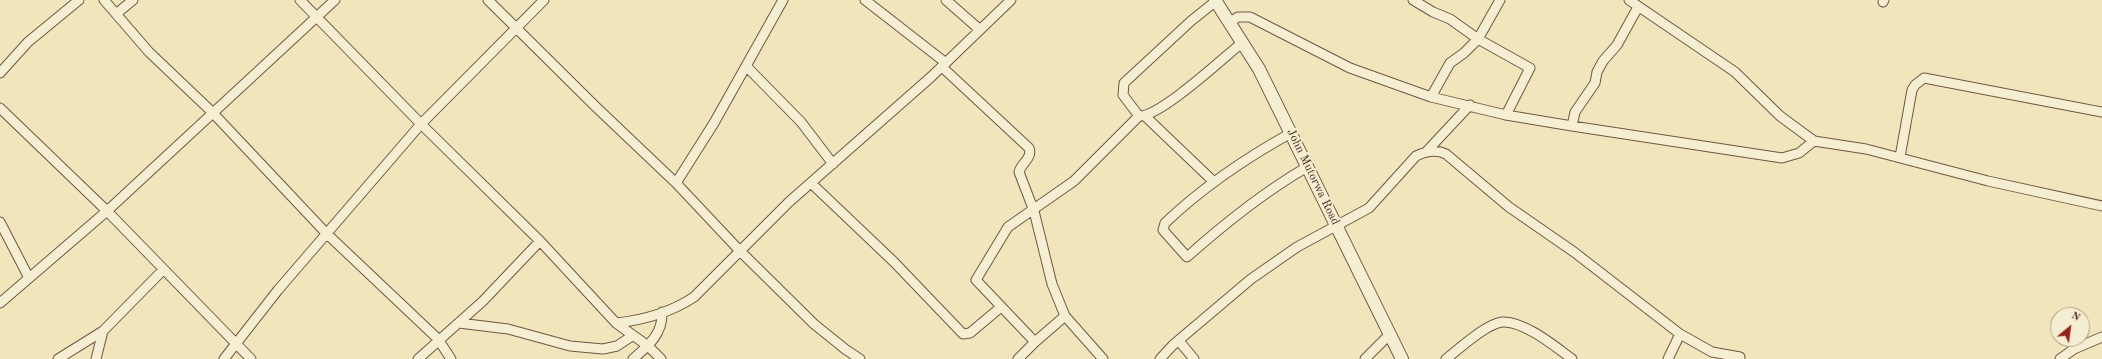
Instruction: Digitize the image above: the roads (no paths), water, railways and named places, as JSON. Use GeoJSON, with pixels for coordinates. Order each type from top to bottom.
{"type":"FeatureCollection","features":[{"type":"Feature","properties":{"kind":"street"},"geometry":{"type":"LineString","coordinates":[[0,73],[28,42],[79,0]]}},
{"type":"Feature","properties":{"kind":"street"},"geometry":{"type":"LineString","coordinates":[[104,0],[149,52],[212,112],[326,233],[438,340],[451,359]]}},
{"type":"Feature","properties":{"kind":"street"},"geometry":{"type":"LineString","coordinates":[[116,14],[133,0]]}},
{"type":"Feature","properties":{"kind":"street"},"geometry":{"type":"LineString","coordinates":[[300,0],[421,124],[540,241],[616,323],[632,336],[648,346],[661,359]]}},
{"type":"Feature","properties":{"kind":"street"},"geometry":{"type":"LineString","coordinates":[[0,303],[107,211],[212,112],[335,0]]}},
{"type":"Feature","properties":{"kind":"street"},"geometry":{"type":"LineString","coordinates":[[488,0],[676,183],[740,251],[829,337],[860,359]]}},
{"type":"Feature","properties":{"kind":"street"},"geometry":{"type":"LineString","coordinates":[[224,359],[235,343],[326,233],[421,124],[544,0]]}},
{"type":"Feature","properties":{"kind":"street"},"geometry":{"type":"LineString","coordinates":[[676,183],[714,123],[784,0]]}},
{"type":"Feature","properties":{"kind":"street"},"geometry":{"type":"LineString","coordinates":[[865,0],[944,65],[1029,148],[1029,156],[1020,169],[1020,172],[1034,210],[1052,284],[1065,316],[1103,359]]}},
{"type":"Feature","properties":{"kind":"street"},"geometry":{"type":"LineString","coordinates":[[946,0],[979,30]]}},
{"type":"Feature","properties":{"kind":"street"},"geometry":{"type":"LineString","coordinates":[[616,323],[643,320],[662,312],[678,308],[694,297],[811,183],[944,65],[1011,0]]}},
{"type":"Feature","properties":{"kind":"street"},"geometry":{"type":"LineString","coordinates":[[1414,0],[1433,12],[1450,19],[1478,39],[1530,68],[1506,114]]}},
{"type":"Feature","properties":{"kind":"street"},"geometry":{"type":"LineString","coordinates":[[1431,97],[1450,62],[1464,53],[1478,39],[1500,0]]}},
{"type":"Feature","properties":{"kind":"street"},"geometry":{"type":"LineString","coordinates":[[1629,0],[1734,72],[1780,116],[1814,141],[1866,149],[1988,181],[2102,206]]}},
{"type":"Feature","properties":{"kind":"street"},"geometry":{"type":"LineString","coordinates":[[1213,181],[1143,117],[1123,95],[1124,83],[1185,26],[1215,1]]}},
{"type":"Feature","properties":{"kind":"street","name":"John Mutorwa Road"},"geometry":{"type":"LineString","coordinates":[[1215,1],[1243,42],[1259,69],[1402,359]]}},
{"type":"Feature","properties":{"kind":"street"},"geometry":{"type":"LineString","coordinates":[[1572,126],[1575,112],[1595,83],[1597,72],[1603,61],[1617,45],[1638,7]]}},
{"type":"Feature","properties":{"kind":"street"},"geometry":{"type":"LineString","coordinates":[[1230,22],[1233,18],[1243,16],[1260,21],[1350,68],[1431,97],[1506,114],[1572,126],[1782,158],[1799,153],[1814,141]]}},
{"type":"Feature","properties":{"kind":"street"},"geometry":{"type":"LineString","coordinates":[[1035,342],[978,284],[977,277],[1008,227],[1074,181],[1143,117],[1171,101],[1243,42]]}},
{"type":"Feature","properties":{"kind":"street"},"geometry":{"type":"LineString","coordinates":[[747,67],[796,117],[833,164]]}},
{"type":"Feature","properties":{"kind":"street"},"geometry":{"type":"LineString","coordinates":[[1900,157],[1912,90],[1915,85],[1924,78],[2102,112]]}},
{"type":"Feature","properties":{"kind":"street"},"geometry":{"type":"LineString","coordinates":[[1426,152],[1444,131],[1470,105]]}},
{"type":"Feature","properties":{"kind":"street"},"geometry":{"type":"LineString","coordinates":[[0,108],[107,211],[251,359]]}},
{"type":"Feature","properties":{"kind":"street"},"geometry":{"type":"LineString","coordinates":[[1291,133],[1249,156],[1213,181],[1162,226],[1165,234],[1188,257],[1222,226],[1289,177],[1307,167]]}},
{"type":"Feature","properties":{"kind":"street"},"geometry":{"type":"LineString","coordinates":[[1160,359],[1251,279],[1297,247],[1369,208],[1416,156],[1426,152],[1438,151],[1446,154],[1509,207],[1574,252],[1680,334],[1712,352],[1740,357]]}},
{"type":"Feature","properties":{"kind":"street"},"geometry":{"type":"LineString","coordinates":[[811,183],[894,262],[963,334],[970,333],[1001,306]]}},
{"type":"Feature","properties":{"kind":"street"},"geometry":{"type":"LineString","coordinates":[[0,222],[29,278]]}},
{"type":"Feature","properties":{"kind":"street"},"geometry":{"type":"LineString","coordinates":[[418,359],[438,340],[459,324],[540,241]]}},
{"type":"Feature","properties":{"kind":"street"},"geometry":{"type":"LineString","coordinates":[[58,359],[102,331],[163,270]]}},
{"type":"Feature","properties":{"kind":"street"},"geometry":{"type":"LineString","coordinates":[[633,359],[648,346],[660,331],[663,321],[662,312]]}},
{"type":"Feature","properties":{"kind":"street"},"geometry":{"type":"LineString","coordinates":[[1018,359],[1065,316]]}},
{"type":"Feature","properties":{"kind":"street"},"geometry":{"type":"LineString","coordinates":[[1446,359],[1492,326],[1502,322],[1515,323],[1551,343],[1572,359]]}},
{"type":"Feature","properties":{"kind":"street"},"geometry":{"type":"LineString","coordinates":[[459,324],[508,329],[570,346],[603,349],[616,346],[632,336]]}},
{"type":"Feature","properties":{"kind":"street"},"geometry":{"type":"LineString","coordinates":[[96,359],[102,331]]}},
{"type":"Feature","properties":{"kind":"street"},"geometry":{"type":"LineString","coordinates":[[1365,359],[1390,334]]}},
{"type":"Feature","properties":{"kind":"street"},"geometry":{"type":"LineString","coordinates":[[1668,359],[1680,334]]}},
{"type":"Feature","properties":{"kind":"street"},"geometry":{"type":"LineString","coordinates":[[2060,359],[2074,349],[2102,337]]}},
{"type":"Feature","properties":{"kind":"street"},"geometry":{"type":"LineString","coordinates":[[1179,341],[1194,359]]}}]}
